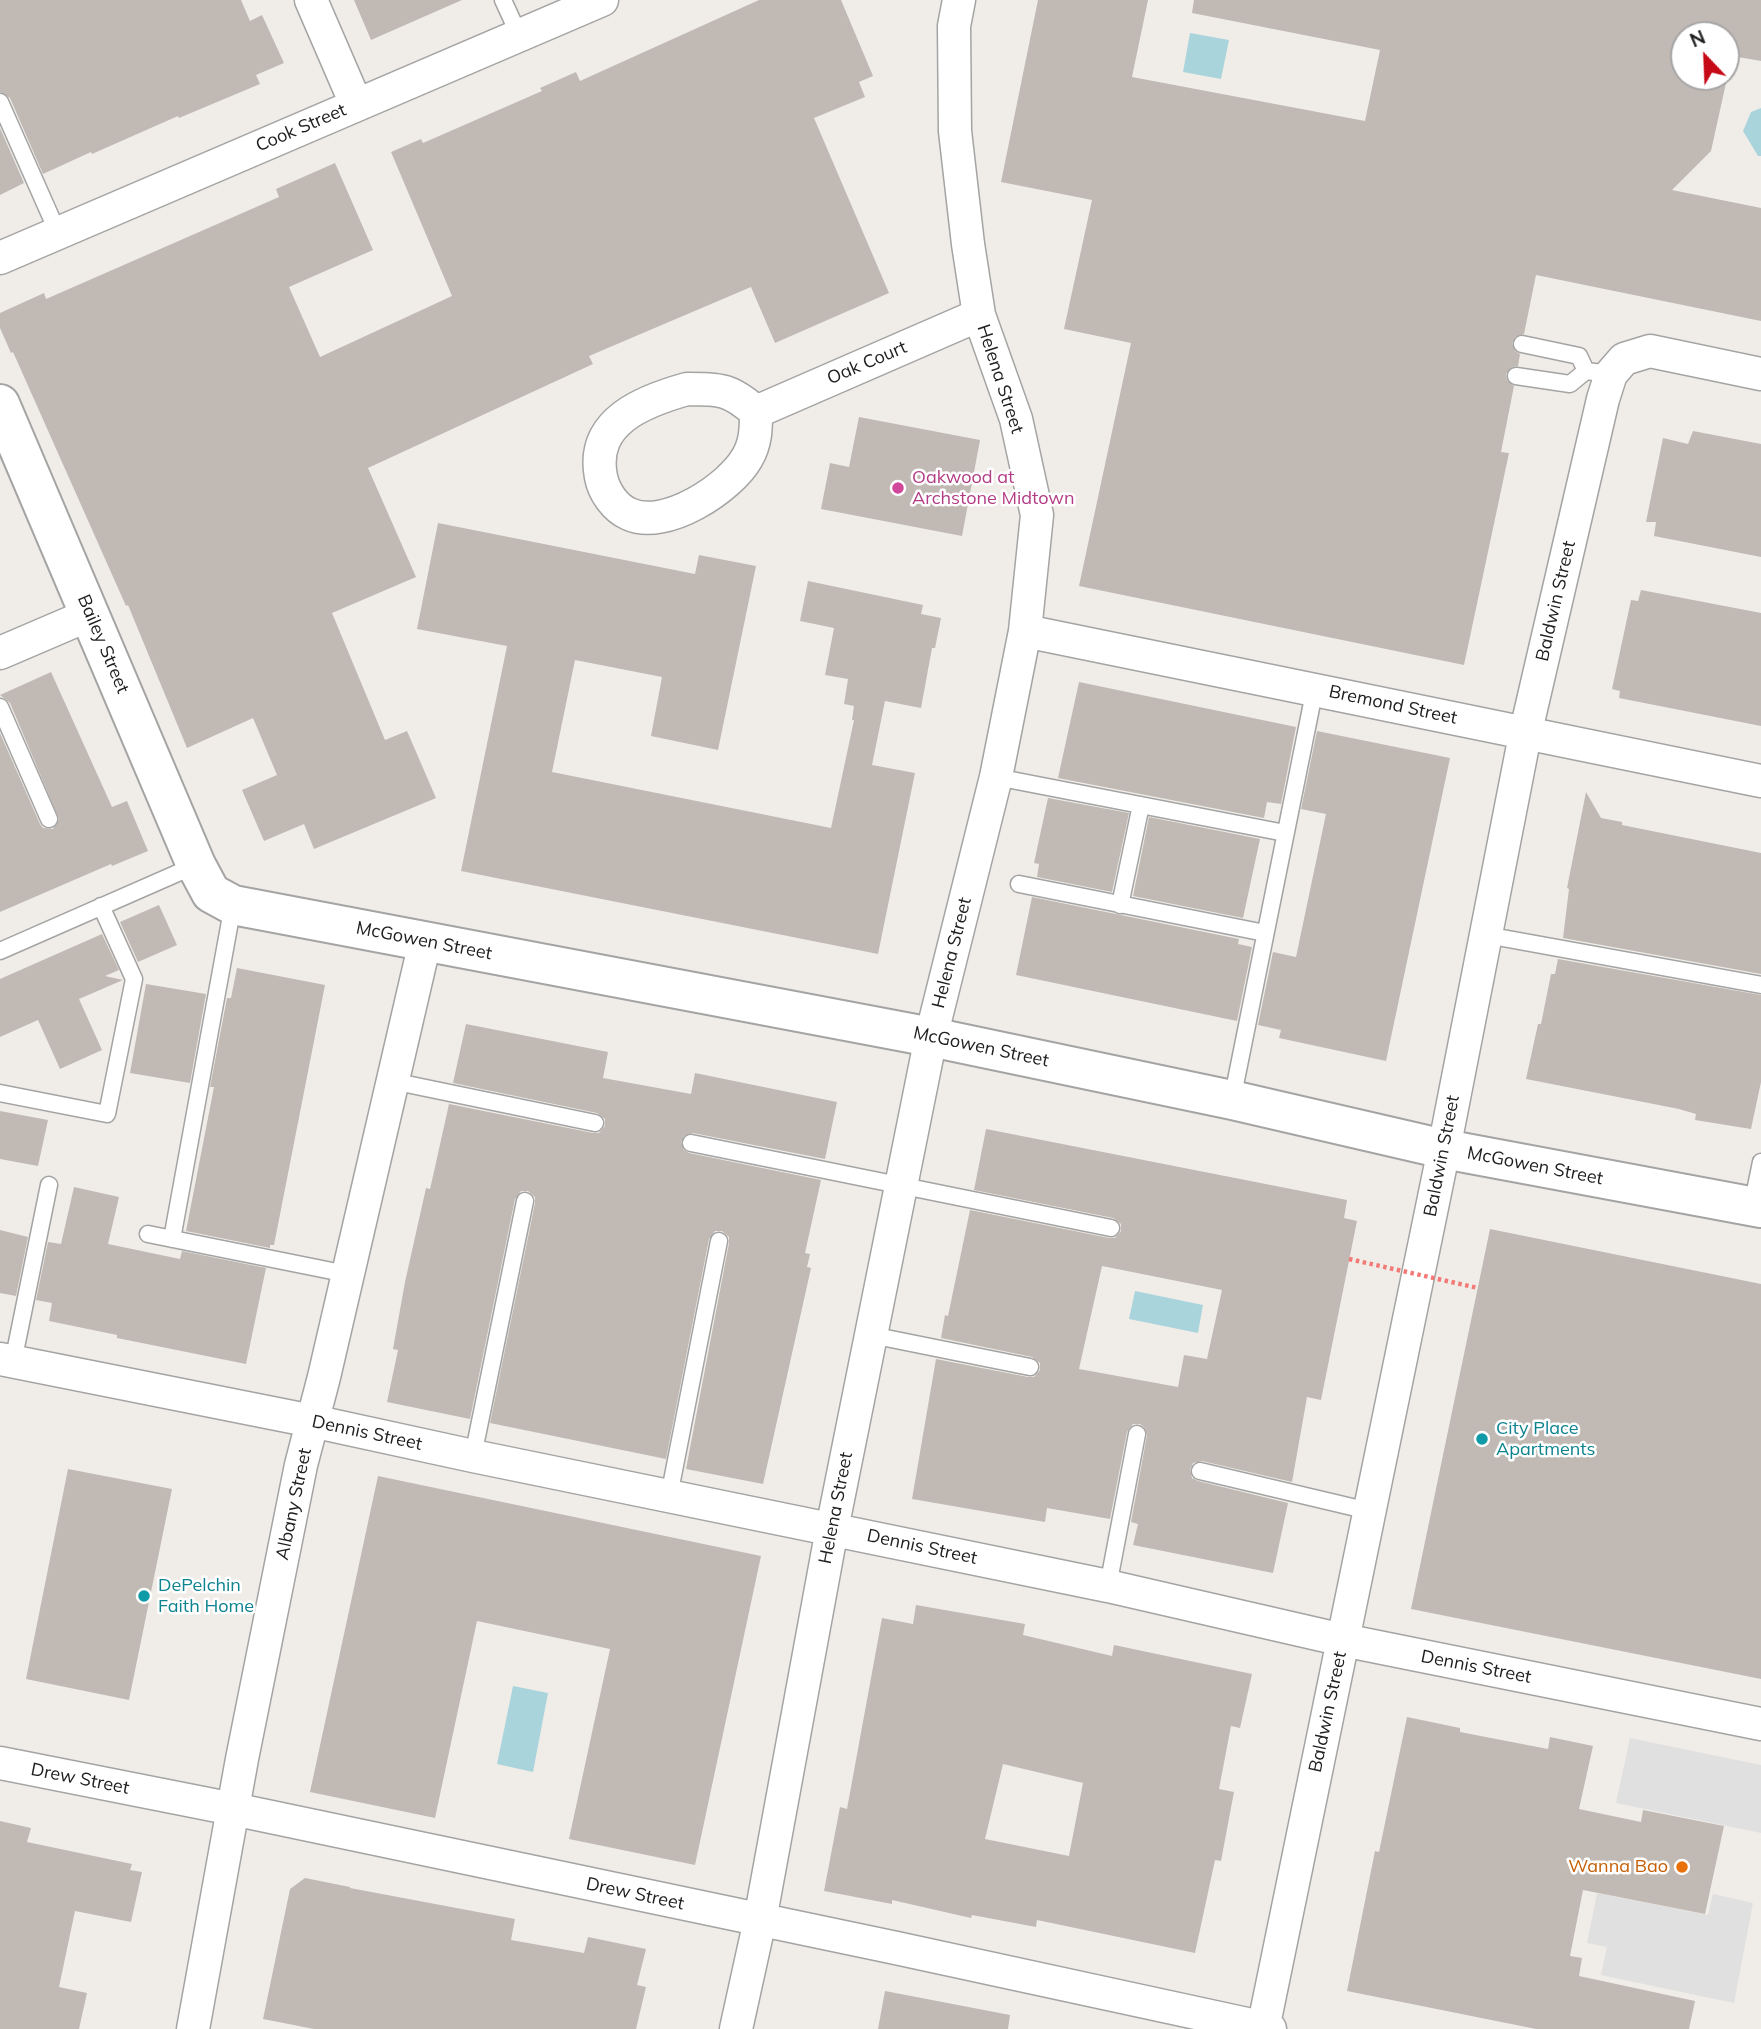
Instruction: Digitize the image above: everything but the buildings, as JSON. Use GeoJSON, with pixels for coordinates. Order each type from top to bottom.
{"type":"FeatureCollection","features":[{"type":"Feature","properties":{"kind":"street"},"geometry":{"type":"LineString","coordinates":[[311,0],[356,104]]}},
{"type":"Feature","properties":{"kind":"street","name":"Cook Street"},"geometry":{"type":"LineString","coordinates":[[0,258],[602,0]]}},
{"type":"Feature","properties":{"kind":"street","name":"Helena Street"},"geometry":{"type":"LineString","coordinates":[[736,2029],[760,1920],[832,1529],[931,1037],[996,777],[1025,631],[1037,515],[1016,419],[979,315],[968,244],[956,131],[954,26],[959,0]]}},
{"type":"Feature","properties":{"kind":"street","name":"Oak Court"},"geometry":{"type":"LineString","coordinates":[[756,412],[979,315]]}},
{"type":"Feature","properties":{"kind":"street"},"geometry":{"type":"LineString","coordinates":[[1599,373],[1624,359],[1650,351],[1761,374]]}},
{"type":"Feature","properties":{"kind":"street","name":"Baldwin Street"},"geometry":{"type":"LineString","coordinates":[[1265,2029],[1444,1149],[1525,734],[1603,400],[1599,373]]}},
{"type":"Feature","properties":{"kind":"street"},"geometry":{"type":"LineString","coordinates":[[687,388],[735,394],[756,412],[756,435],[747,458],[726,484],[693,505],[668,515],[650,518],[630,515],[613,503],[602,481],[599,462],[604,441],[615,424],[634,408],[687,388]]}},
{"type":"Feature","properties":{"kind":"street","name":"Bailey Street"},"geometry":{"type":"LineString","coordinates":[[0,404],[212,885]]}},
{"type":"Feature","properties":{"kind":"street"},"geometry":{"type":"LineString","coordinates":[[0,653],[91,614]]}},
{"type":"Feature","properties":{"kind":"street","name":"Bremond Street"},"geometry":{"type":"LineString","coordinates":[[1025,631],[1761,781]]}},
{"type":"Feature","properties":{"kind":"street","name":"McGowen Street"},"geometry":{"type":"LineString","coordinates":[[212,885],[425,942],[931,1037],[1232,1100],[1444,1149],[1757,1207]]}},
{"type":"Feature","properties":{"kind":"street","name":"Albany Street"},"geometry":{"type":"LineString","coordinates":[[193,2029],[301,1465],[425,942]]}},
{"type":"Feature","properties":{"kind":"street","name":"Dennis Street"},"geometry":{"type":"LineString","coordinates":[[6,1360],[1108,1586],[1343,1640],[1761,1724]]}},
{"type":"Feature","properties":{"kind":"street","name":"Drew Street"},"geometry":{"type":"LineString","coordinates":[[0,1763],[760,1920],[1265,2029]]}},
{"type":"Feature","properties":{"kind":"lane"},"geometry":{"type":"LineString","coordinates":[[503,0],[519,35]]}},
{"type":"Feature","properties":{"kind":"lane"},"geometry":{"type":"LineString","coordinates":[[0,102],[58,233]]}},
{"type":"Feature","properties":{"kind":"lane"},"geometry":{"type":"LineString","coordinates":[[1516,376],[1570,384],[1599,373],[1579,356],[1522,344]]}},
{"type":"Feature","properties":{"kind":"lane"},"geometry":{"type":"LineString","coordinates":[[1232,1100],[1315,688]]}},
{"type":"Feature","properties":{"kind":"lane"},"geometry":{"type":"LineString","coordinates":[[0,707],[49,819]]}},
{"type":"Feature","properties":{"kind":"lane"},"geometry":{"type":"LineString","coordinates":[[996,777],[1285,833]]}},
{"type":"Feature","properties":{"kind":"lane"},"geometry":{"type":"LineString","coordinates":[[1120,905],[1141,805]]}},
{"type":"Feature","properties":{"kind":"lane"},"geometry":{"type":"LineString","coordinates":[[1019,884],[1265,933]]}},
{"type":"Feature","properties":{"kind":"lane"},"geometry":{"type":"LineString","coordinates":[[0,951],[101,906],[212,885],[172,1239]]}},
{"type":"Feature","properties":{"kind":"lane"},"geometry":{"type":"LineString","coordinates":[[0,1093],[107,1114],[134,979],[101,906]]}},
{"type":"Feature","properties":{"kind":"lane"},"geometry":{"type":"LineString","coordinates":[[1486,935],[1761,985]]}},
{"type":"Feature","properties":{"kind":"lane"},"geometry":{"type":"LineString","coordinates":[[392,1082],[594,1123]]}},
{"type":"Feature","properties":{"kind":"lane"},"geometry":{"type":"LineString","coordinates":[[691,1143],[1111,1228]]}},
{"type":"Feature","properties":{"kind":"lane"},"geometry":{"type":"LineString","coordinates":[[1757,1207],[1761,1162]]}},
{"type":"Feature","properties":{"kind":"lane"},"geometry":{"type":"LineString","coordinates":[[6,1360],[49,1185]]}},
{"type":"Feature","properties":{"kind":"lane"},"geometry":{"type":"LineString","coordinates":[[473,1456],[526,1201]]}},
{"type":"Feature","properties":{"kind":"lane"},"geometry":{"type":"LineString","coordinates":[[148,1234],[347,1274]]}},
{"type":"Feature","properties":{"kind":"lane"},"geometry":{"type":"LineString","coordinates":[[669,1496],[719,1241]]}},
{"type":"Feature","properties":{"kind":"lane"},"geometry":{"type":"LineString","coordinates":[[871,1335],[1030,1367]]}},
{"type":"Feature","properties":{"kind":"lane"},"geometry":{"type":"LineString","coordinates":[[1108,1586],[1137,1434]]}},
{"type":"Feature","properties":{"kind":"lane"},"geometry":{"type":"LineString","coordinates":[[1200,1471],[1369,1511]]}},
{"type":"Feature","properties":{"kind":"path"},"geometry":{"type":"LineString","coordinates":[[1349,1259],[1478,1288]]}},
{"type":"Feature","properties":{"kind":"shaded area"},"geometry":{"type":"Polygon","coordinates":[[[1630,1738],[1761,1765],[1761,1833],[1616,1803],[1630,1738]]]}},
{"type":"Feature","properties":{"kind":"shaded area"},"geometry":{"type":"Polygon","coordinates":[[[1597,1893],[1708,1915],[1713,1894],[1753,1903],[1734,2003],[1601,1975],[1607,1947],[1587,1943],[1597,1893]]]}},
{"type":"Feature","properties":{"kind":"water"},"geometry":{"type":"Polygon","coordinates":[[[1190,33],[1229,40],[1221,79],[1183,72],[1190,33]]]}},
{"type":"Feature","properties":{"kind":"water"},"geometry":{"type":"Polygon","coordinates":[[[1761,108],[1761,156],[1758,156],[1743,131],[1751,112],[1761,108]]]}},
{"type":"Feature","properties":{"kind":"water"},"geometry":{"type":"Polygon","coordinates":[[[1135,1291],[1203,1305],[1198,1333],[1129,1319],[1135,1291]]]}},
{"type":"Feature","properties":{"kind":"water"},"geometry":{"type":"Polygon","coordinates":[[[513,1686],[548,1693],[533,1772],[497,1764],[513,1686]]]}},
{"type":"Feature","properties":{"kind":"place","name":"Oakwood at Archstone Midtown"},"geometry":{"type":"Point","coordinates":[898,488]}},
{"type":"Feature","properties":{"kind":"place","name":"City Place Apartments"},"geometry":{"type":"Point","coordinates":[1482,1439]}},
{"type":"Feature","properties":{"kind":"place","name":"DePelchin Faith Home"},"geometry":{"type":"Point","coordinates":[144,1596]}},
{"type":"Feature","properties":{"kind":"place","name":"Wanna Bao"},"geometry":{"type":"Point","coordinates":[1682,1867]}}]}
